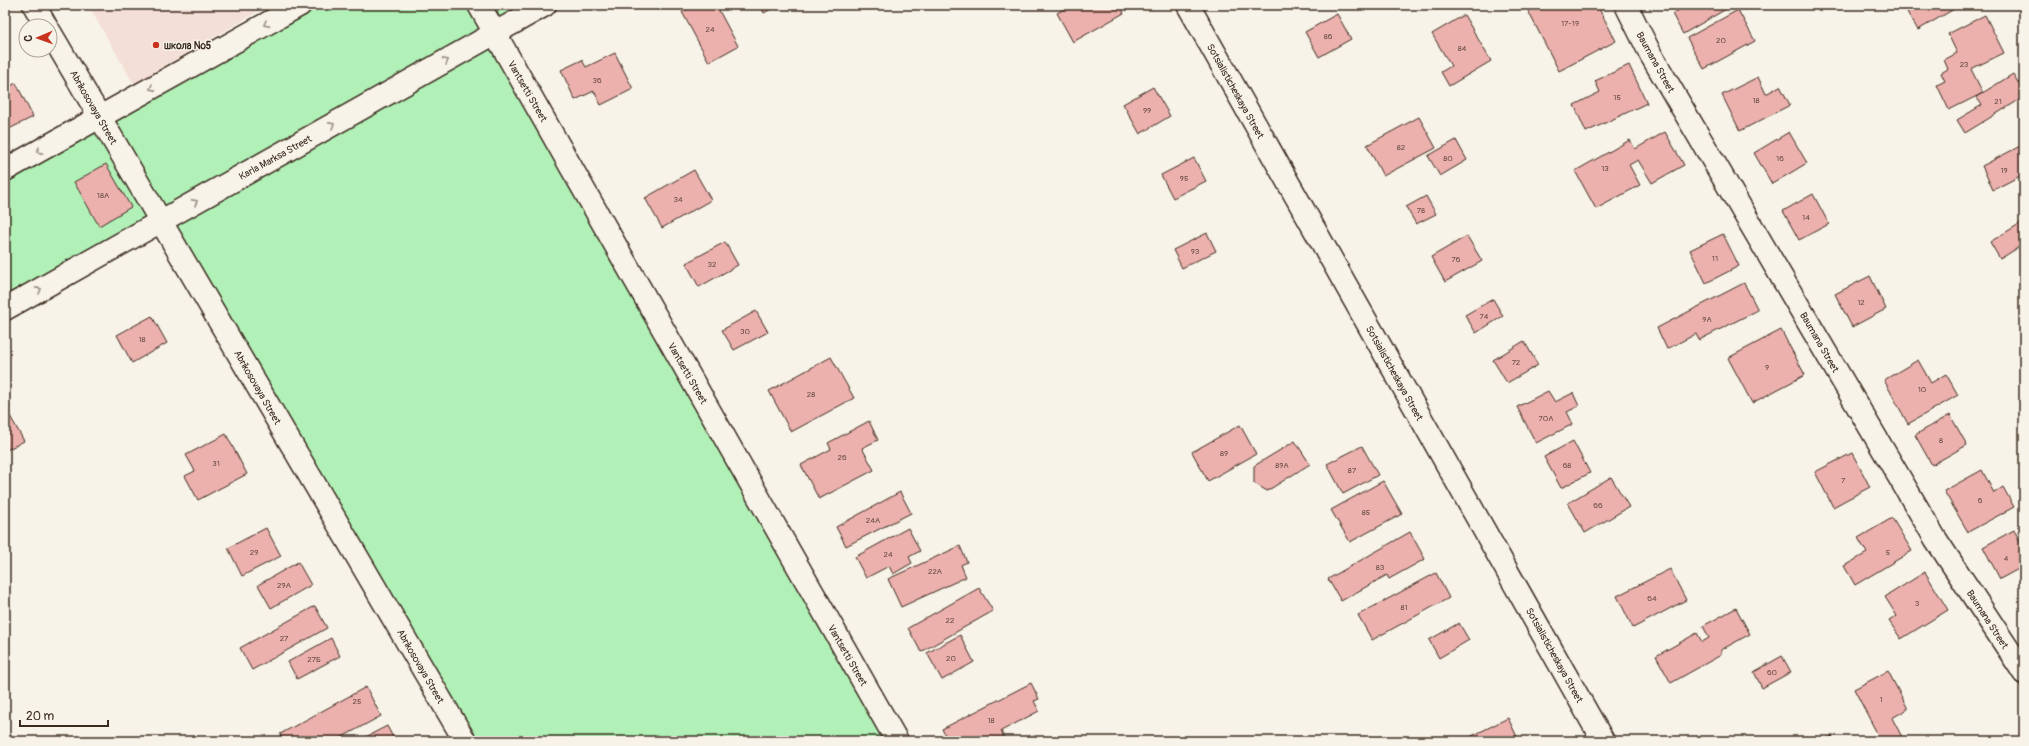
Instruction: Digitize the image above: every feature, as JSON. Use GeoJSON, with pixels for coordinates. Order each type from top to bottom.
{"type":"FeatureCollection","features":[{"type":"Feature","properties":{"kind":"street"},"geometry":{"type":"LineString","coordinates":[[34,5],[41,18]]}},
{"type":"Feature","properties":{"kind":"street"},"geometry":{"type":"LineString","coordinates":[[5,170],[300,5]]}},
{"type":"Feature","properties":{"kind":"street","name":"Vantsetti Street"},"geometry":{"type":"LineString","coordinates":[[479,5],[897,741]]}},
{"type":"Feature","properties":{"kind":"street","name":"Karla Marksa Street"},"geometry":{"type":"LineString","coordinates":[[5,309],[544,5]]}},
{"type":"Feature","properties":{"kind":"street","name":"Sotsialisticheskaya Street"},"geometry":{"type":"LineString","coordinates":[[1188,5],[1603,741]]}},
{"type":"Feature","properties":{"kind":"street","name":"Baumana Street"},"geometry":{"type":"LineString","coordinates":[[1626,5],[1650,54],[1935,538],[2024,673]]}},
{"type":"Feature","properties":{"kind":"street","name":"Abrikosovaya Street"},"geometry":{"type":"LineString","coordinates":[[58,46],[465,741]]}},
{"type":"Feature","properties":{"kind":"shaded area","name":"школа №5"},"geometry":{"type":"Polygon","coordinates":[[[88,5],[269,5],[134,84],[88,5]]]}},
{"type":"Feature","properties":{"kind":"green space"},"geometry":{"type":"Polygon","coordinates":[[[296,5],[545,5],[495,33],[897,741],[465,741],[161,221],[5,309],[5,167],[296,5]]]}},
{"type":"Feature","properties":{"kind":"building"},"geometry":{"type":"Polygon","coordinates":[[[696,5],[716,5],[738,46],[709,62],[682,12],[696,5]]]}},
{"type":"Feature","properties":{"kind":"building"},"geometry":{"type":"Polygon","coordinates":[[[760,5],[778,5],[764,13],[760,5]]]}},
{"type":"Feature","properties":{"kind":"building"},"geometry":{"type":"Polygon","coordinates":[[[1071,5],[1120,5],[1124,13],[1073,42],[1057,13],[1071,5]]]}},
{"type":"Feature","properties":{"kind":"building"},"geometry":{"type":"Polygon","coordinates":[[[1525,5],[1597,5],[1616,41],[1559,71],[1525,5]]]}},
{"type":"Feature","properties":{"kind":"building"},"geometry":{"type":"Polygon","coordinates":[[[1688,5],[1733,5],[1683,34],[1672,14],[1688,5]]]}},
{"type":"Feature","properties":{"kind":"building"},"geometry":{"type":"Polygon","coordinates":[[[1918,5],[1961,5],[1918,30],[1907,12],[1918,5]]]}},
{"type":"Feature","properties":{"kind":"building"},"geometry":{"type":"Polygon","coordinates":[[[1738,10],[1755,41],[1704,69],[1687,38],[1738,10]]]}},
{"type":"Feature","properties":{"kind":"building"},"geometry":{"type":"Polygon","coordinates":[[[1337,14],[1351,39],[1319,57],[1305,32],[1337,14]]]}},
{"type":"Feature","properties":{"kind":"building"},"geometry":{"type":"Polygon","coordinates":[[[1464,15],[1491,61],[1449,86],[1441,72],[1451,66],[1432,34],[1464,15]]]}},
{"type":"Feature","properties":{"kind":"building"},"geometry":{"type":"Polygon","coordinates":[[[1985,15],[2004,53],[1971,69],[1983,93],[1949,110],[1937,85],[1945,81],[1941,73],[1948,69],[1944,60],[1957,53],[1948,34],[1985,15]]]}},
{"type":"Feature","properties":{"kind":"building"},"geometry":{"type":"Polygon","coordinates":[[[615,53],[633,89],[601,105],[594,91],[575,100],[561,70],[582,60],[586,67],[615,53]]]}},
{"type":"Feature","properties":{"kind":"building"},"geometry":{"type":"Polygon","coordinates":[[[1629,65],[1647,103],[1586,132],[1574,105],[1600,92],[1595,81],[1629,65]]]}},
{"type":"Feature","properties":{"kind":"building"},"geometry":{"type":"Polygon","coordinates":[[[2013,74],[2024,92],[2024,97],[1965,133],[1957,120],[1982,105],[1976,97],[2013,74]]]}},
{"type":"Feature","properties":{"kind":"building"},"geometry":{"type":"Polygon","coordinates":[[[1758,77],[1766,94],[1780,86],[1790,105],[1740,131],[1722,95],[1758,77]]]}},
{"type":"Feature","properties":{"kind":"building"},"geometry":{"type":"Polygon","coordinates":[[[16,83],[33,117],[5,131],[5,89],[16,83]]]}},
{"type":"Feature","properties":{"kind":"building"},"geometry":{"type":"Polygon","coordinates":[[[1153,87],[1170,116],[1140,134],[1123,104],[1153,87]]]}},
{"type":"Feature","properties":{"kind":"building"},"geometry":{"type":"Polygon","coordinates":[[[1419,117],[1436,148],[1383,176],[1367,145],[1419,117]]]}},
{"type":"Feature","properties":{"kind":"building"},"geometry":{"type":"Polygon","coordinates":[[[1665,132],[1684,165],[1652,183],[1638,160],[1629,165],[1640,185],[1596,209],[1575,171],[1630,140],[1635,149],[1665,132]]]}},
{"type":"Feature","properties":{"kind":"building"},"geometry":{"type":"Polygon","coordinates":[[[1789,132],[1807,163],[1772,184],[1754,153],[1789,132]]]}},
{"type":"Feature","properties":{"kind":"building"},"geometry":{"type":"Polygon","coordinates":[[[1456,140],[1467,160],[1440,176],[1428,156],[1456,140]]]}},
{"type":"Feature","properties":{"kind":"building"},"geometry":{"type":"Polygon","coordinates":[[[2024,144],[2024,174],[1993,190],[1982,166],[2024,144]]]}},
{"type":"Feature","properties":{"kind":"building"},"geometry":{"type":"Polygon","coordinates":[[[1194,158],[1206,181],[1173,198],[1161,175],[1194,158]]]}},
{"type":"Feature","properties":{"kind":"building"},"geometry":{"type":"Polygon","coordinates":[[[106,164],[131,207],[99,226],[74,182],[106,164]]]}},
{"type":"Feature","properties":{"kind":"building"},"geometry":{"type":"Polygon","coordinates":[[[694,170],[711,200],[662,228],[645,198],[694,170]]]}},
{"type":"Feature","properties":{"kind":"building"},"geometry":{"type":"Polygon","coordinates":[[[1813,194],[1829,224],[1799,240],[1783,211],[1813,194]]]}},
{"type":"Feature","properties":{"kind":"building"},"geometry":{"type":"Polygon","coordinates":[[[1426,196],[1436,214],[1416,224],[1406,207],[1426,196]]]}},
{"type":"Feature","properties":{"kind":"building"},"geometry":{"type":"Polygon","coordinates":[[[2024,221],[2024,244],[2000,259],[1990,242],[2024,221]]]}},
{"type":"Feature","properties":{"kind":"building"},"geometry":{"type":"Polygon","coordinates":[[[1207,233],[1216,251],[1182,268],[1173,250],[1207,233]]]}},
{"type":"Feature","properties":{"kind":"building"},"geometry":{"type":"Polygon","coordinates":[[[1723,234],[1739,266],[1706,283],[1690,250],[1723,234]]]}},
{"type":"Feature","properties":{"kind":"building"},"geometry":{"type":"Polygon","coordinates":[[[1467,236],[1482,261],[1445,282],[1431,257],[1467,236]]]}},
{"type":"Feature","properties":{"kind":"building"},"geometry":{"type":"Polygon","coordinates":[[[725,242],[738,265],[699,287],[686,263],[725,242]]]}},
{"type":"Feature","properties":{"kind":"building"},"geometry":{"type":"Polygon","coordinates":[[[1870,276],[1886,309],[1852,327],[1835,294],[1870,276]]]}},
{"type":"Feature","properties":{"kind":"building"},"geometry":{"type":"Polygon","coordinates":[[[1744,283],[1758,310],[1699,340],[1696,334],[1667,349],[1657,328],[1744,283]]]}},
{"type":"Feature","properties":{"kind":"building"},"geometry":{"type":"Polygon","coordinates":[[[1493,299],[1503,316],[1476,333],[1465,315],[1493,299]]]}},
{"type":"Feature","properties":{"kind":"building"},"geometry":{"type":"Polygon","coordinates":[[[756,311],[768,332],[734,350],[722,330],[756,311]]]}},
{"type":"Feature","properties":{"kind":"building"},"geometry":{"type":"Polygon","coordinates":[[[152,316],[167,343],[132,363],[117,335],[152,316]]]}},
{"type":"Feature","properties":{"kind":"building"},"geometry":{"type":"Polygon","coordinates":[[[1781,330],[1805,375],[1752,403],[1728,358],[1781,330]]]}},
{"type":"Feature","properties":{"kind":"building"},"geometry":{"type":"Polygon","coordinates":[[[1524,341],[1538,365],[1507,383],[1493,360],[1524,341]]]}},
{"type":"Feature","properties":{"kind":"building"},"geometry":{"type":"Polygon","coordinates":[[[831,357],[854,398],[791,432],[769,391],[831,357]]]}},
{"type":"Feature","properties":{"kind":"building"},"geometry":{"type":"Polygon","coordinates":[[[1918,360],[1931,383],[1946,374],[1958,395],[1908,424],[1884,380],[1918,360]]]}},
{"type":"Feature","properties":{"kind":"building"},"geometry":{"type":"Polygon","coordinates":[[[1548,391],[1555,402],[1573,393],[1579,406],[1567,412],[1573,424],[1536,443],[1517,407],[1548,391]]]}},
{"type":"Feature","properties":{"kind":"building"},"geometry":{"type":"Polygon","coordinates":[[[5,407],[24,441],[5,451],[5,407]]]}},
{"type":"Feature","properties":{"kind":"building"},"geometry":{"type":"Polygon","coordinates":[[[1950,415],[1967,445],[1932,465],[1915,435],[1950,415]]]}},
{"type":"Feature","properties":{"kind":"building"},"geometry":{"type":"Polygon","coordinates":[[[869,421],[878,440],[862,448],[874,470],[819,499],[801,465],[831,449],[828,443],[869,421]]]}},
{"type":"Feature","properties":{"kind":"building"},"geometry":{"type":"Polygon","coordinates":[[[1240,425],[1256,454],[1208,481],[1192,452],[1240,425]]]}},
{"type":"Feature","properties":{"kind":"building"},"geometry":{"type":"Polygon","coordinates":[[[226,434],[247,474],[198,500],[185,476],[195,471],[186,455],[226,434]]]}},
{"type":"Feature","properties":{"kind":"building"},"geometry":{"type":"Polygon","coordinates":[[[1295,441],[1310,464],[1267,491],[1254,483],[1254,466],[1295,441]]]}},
{"type":"Feature","properties":{"kind":"building"},"geometry":{"type":"Polygon","coordinates":[[[1573,441],[1590,473],[1561,488],[1544,457],[1573,441]]]}},
{"type":"Feature","properties":{"kind":"building"},"geometry":{"type":"Polygon","coordinates":[[[1362,446],[1378,475],[1343,494],[1327,464],[1362,446]]]}},
{"type":"Feature","properties":{"kind":"building"},"geometry":{"type":"Polygon","coordinates":[[[1852,453],[1870,487],[1833,507],[1815,472],[1852,453]]]}},
{"type":"Feature","properties":{"kind":"building"},"geometry":{"type":"Polygon","coordinates":[[[1982,470],[1994,493],[2003,487],[2014,507],[1968,532],[1944,491],[1982,470]]]}},
{"type":"Feature","properties":{"kind":"building"},"geometry":{"type":"Polygon","coordinates":[[[1611,477],[1629,507],[1585,533],[1568,503],[1611,477]]]}},
{"type":"Feature","properties":{"kind":"building"},"geometry":{"type":"Polygon","coordinates":[[[1383,481],[1402,514],[1350,542],[1331,510],[1383,481]]]}},
{"type":"Feature","properties":{"kind":"building"},"geometry":{"type":"Polygon","coordinates":[[[900,492],[911,513],[846,546],[836,527],[900,492]]]}},
{"type":"Feature","properties":{"kind":"building"},"geometry":{"type":"Polygon","coordinates":[[[1892,518],[1912,551],[1855,585],[1844,566],[1867,553],[1858,538],[1892,518]]]}},
{"type":"Feature","properties":{"kind":"building"},"geometry":{"type":"Polygon","coordinates":[[[266,528],[281,556],[242,576],[228,548],[266,528]]]}},
{"type":"Feature","properties":{"kind":"building"},"geometry":{"type":"Polygon","coordinates":[[[908,528],[920,551],[909,557],[912,563],[893,574],[889,566],[866,578],[855,557],[908,528]]]}},
{"type":"Feature","properties":{"kind":"building"},"geometry":{"type":"Polygon","coordinates":[[[2014,530],[2024,549],[2024,566],[2000,579],[1983,547],[2014,530]]]}},
{"type":"Feature","properties":{"kind":"building"},"geometry":{"type":"Polygon","coordinates":[[[1410,532],[1425,559],[1389,579],[1387,575],[1341,601],[1328,579],[1410,532]]]}},
{"type":"Feature","properties":{"kind":"building"},"geometry":{"type":"Polygon","coordinates":[[[960,546],[967,562],[961,565],[966,577],[901,607],[888,579],[960,546]]]}},
{"type":"Feature","properties":{"kind":"building"},"geometry":{"type":"Polygon","coordinates":[[[298,562],[311,585],[271,608],[258,585],[298,562]]]}},
{"type":"Feature","properties":{"kind":"building"},"geometry":{"type":"Polygon","coordinates":[[[1670,569],[1686,600],[1633,628],[1617,596],[1670,569]]]}},
{"type":"Feature","properties":{"kind":"building"},"geometry":{"type":"Polygon","coordinates":[[[1925,572],[1948,610],[1901,639],[1889,621],[1897,616],[1885,597],[1925,572]]]}},
{"type":"Feature","properties":{"kind":"building"},"geometry":{"type":"Polygon","coordinates":[[[1436,573],[1449,598],[1372,640],[1358,615],[1436,573]]]}},
{"type":"Feature","properties":{"kind":"building"},"geometry":{"type":"Polygon","coordinates":[[[979,588],[993,611],[921,652],[908,628],[979,588]]]}},
{"type":"Feature","properties":{"kind":"building"},"geometry":{"type":"Polygon","coordinates":[[[315,606],[327,628],[252,670],[240,648],[315,606]]]}},
{"type":"Feature","properties":{"kind":"building"},"geometry":{"type":"Polygon","coordinates":[[[1736,608],[1750,634],[1721,650],[1721,655],[1671,683],[1656,656],[1697,633],[1702,642],[1709,638],[1703,626],[1736,608]]]}},
{"type":"Feature","properties":{"kind":"building"},"geometry":{"type":"Polygon","coordinates":[[[1459,623],[1469,640],[1439,658],[1429,640],[1459,623]]]}},
{"type":"Feature","properties":{"kind":"building"},"geometry":{"type":"Polygon","coordinates":[[[960,635],[974,662],[942,680],[927,653],[960,635]]]}},
{"type":"Feature","properties":{"kind":"building"},"geometry":{"type":"Polygon","coordinates":[[[331,638],[340,656],[297,679],[288,662],[331,638]]]}},
{"type":"Feature","properties":{"kind":"building"},"geometry":{"type":"Polygon","coordinates":[[[1782,656],[1791,672],[1762,688],[1754,672],[1782,656]]]}},
{"type":"Feature","properties":{"kind":"building"},"geometry":{"type":"Polygon","coordinates":[[[1888,671],[1908,709],[1892,718],[1902,737],[1894,741],[1881,741],[1854,689],[1888,671]]]}},
{"type":"Feature","properties":{"kind":"building"},"geometry":{"type":"Polygon","coordinates":[[[1031,683],[1039,699],[1034,701],[1039,711],[1001,731],[1006,741],[948,741],[942,729],[1031,683]]]}},
{"type":"Feature","properties":{"kind":"building"},"geometry":{"type":"Polygon","coordinates":[[[366,687],[381,716],[335,741],[283,741],[280,734],[366,687]]]}},
{"type":"Feature","properties":{"kind":"building"},"geometry":{"type":"Polygon","coordinates":[[[1508,718],[1519,741],[1464,740],[1508,718]]]}},
{"type":"Feature","properties":{"kind":"building"},"geometry":{"type":"Polygon","coordinates":[[[387,726],[395,741],[358,741],[387,726]]]}},
{"type":"Feature","properties":{"kind":"building"},"geometry":{"type":"Polygon","coordinates":[[[1832,736],[1834,741],[1822,741],[1832,736]]]}},
{"type":"Feature","properties":{"kind":"place","name":"школа №5"},"geometry":{"type":"Point","coordinates":[156,45]}}]}
